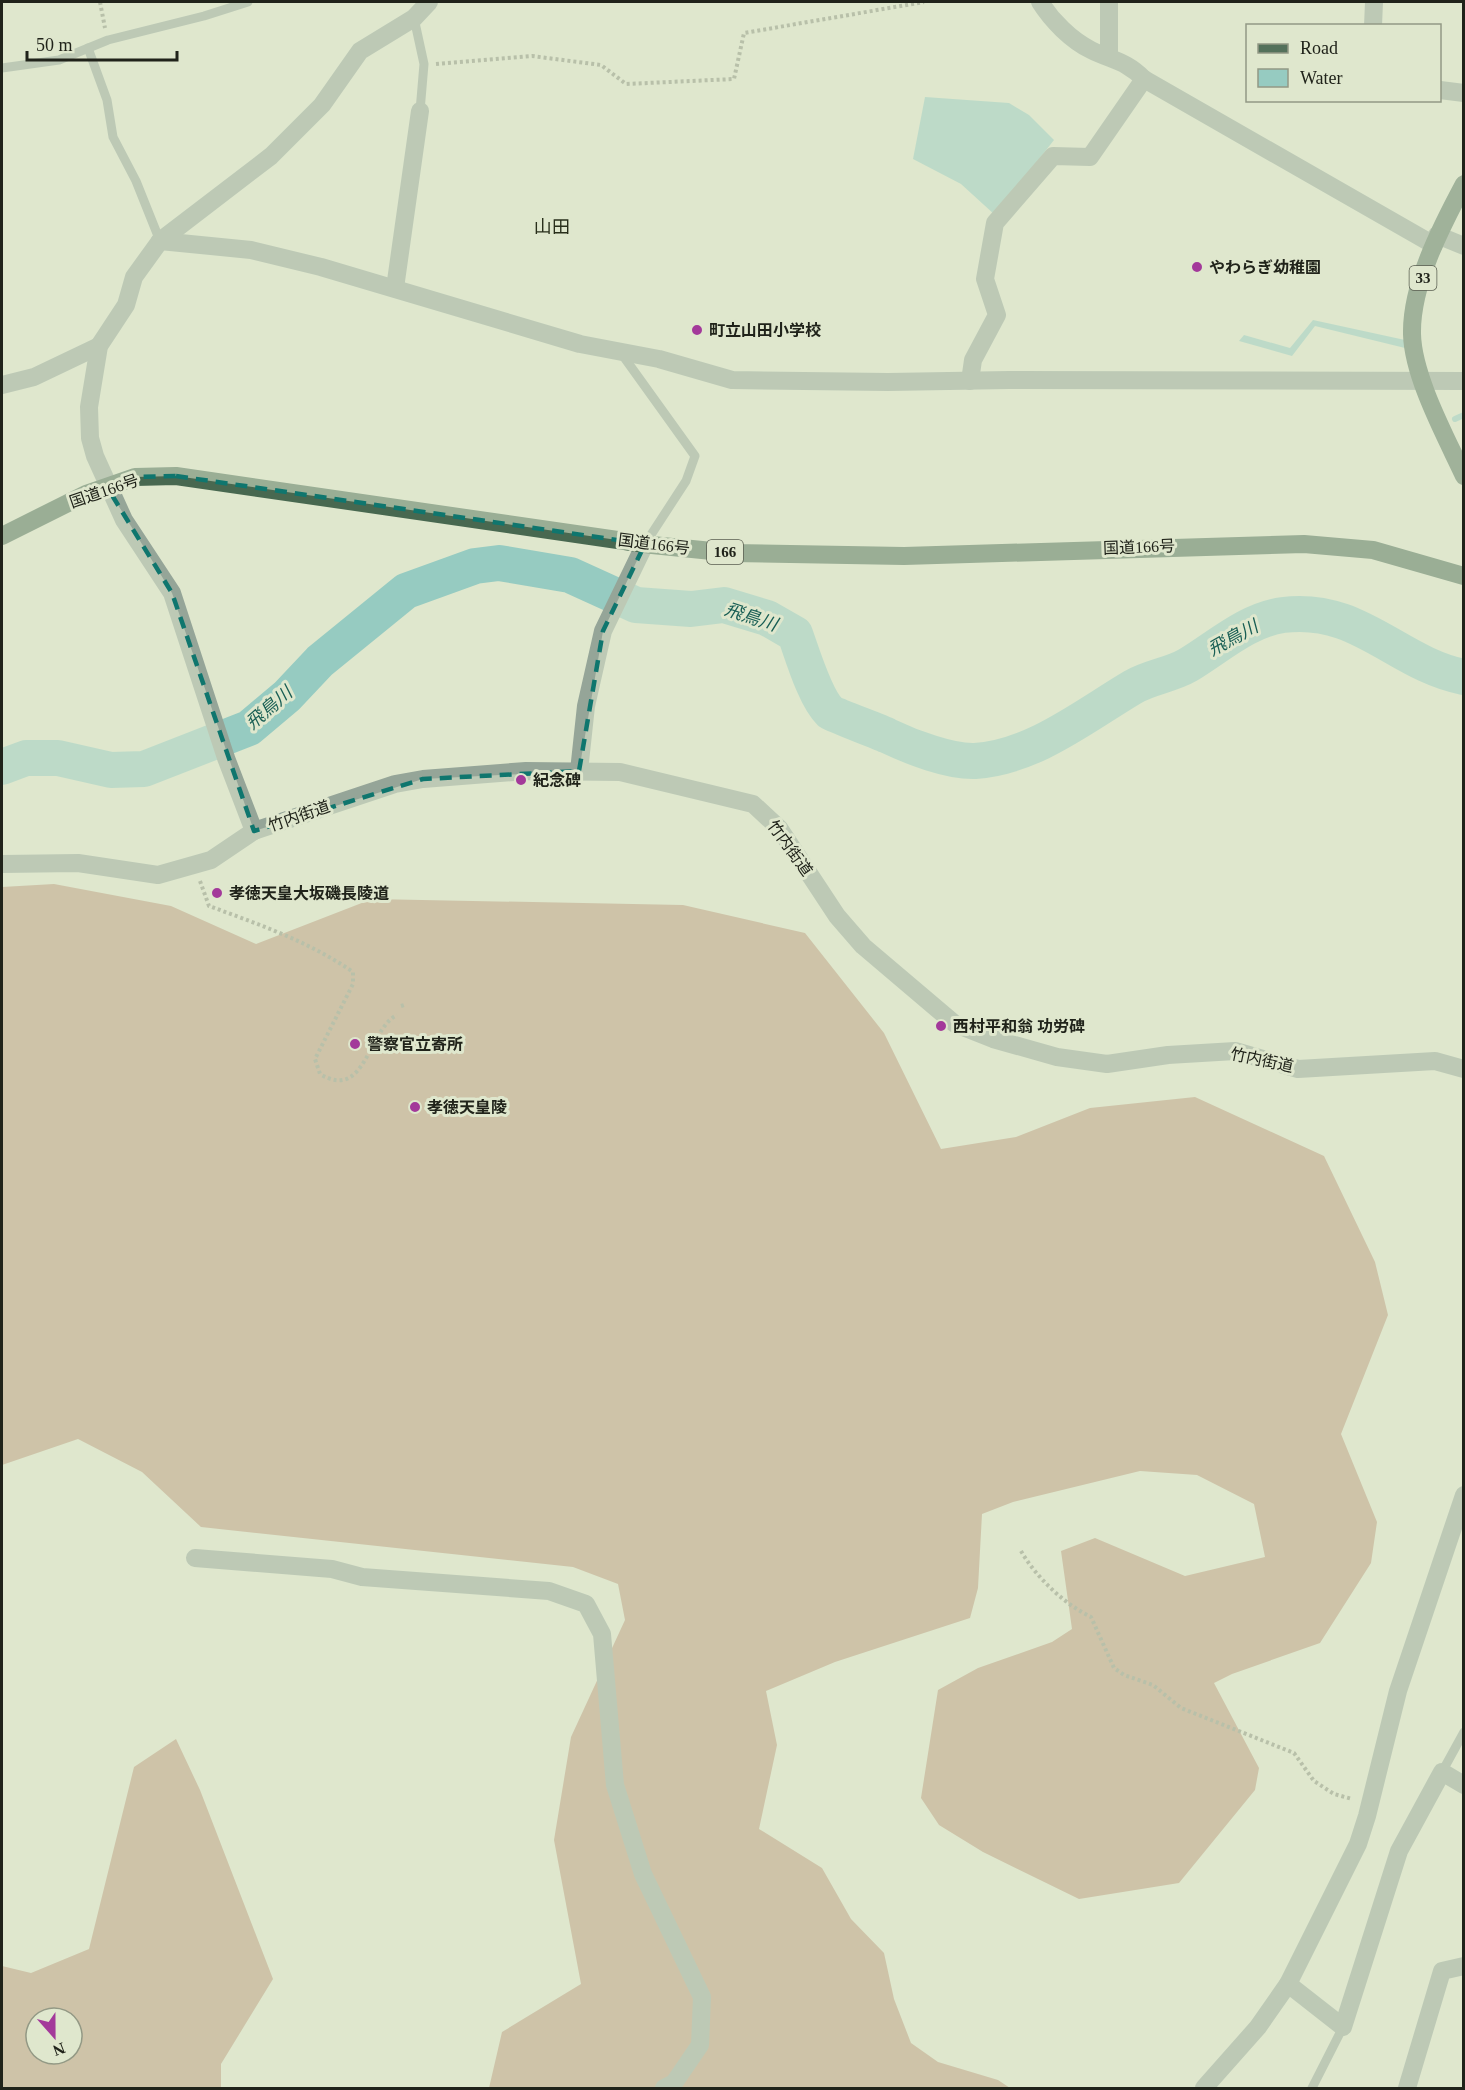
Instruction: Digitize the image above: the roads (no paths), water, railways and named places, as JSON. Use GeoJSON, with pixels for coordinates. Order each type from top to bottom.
{"type":"FeatureCollection","features":[{"type":"Feature","properties":{"kind":"highway","name":"国道166号"},"geometry":{"type":"LineString","coordinates":[[2,536],[86,494],[135,477],[176,476],[645,544],[732,553],[904,556],[1304,544],[1373,550],[1464,576]]}},
{"type":"Feature","properties":{"kind":"main road","name":"33"},"geometry":{"type":"LineString","coordinates":[[1464,184],[1436,240],[1413,310],[1412,337],[1422,379],[1464,476]]}},
{"type":"Feature","properties":{"kind":"street"},"geometry":{"type":"LineString","coordinates":[[254,831],[226,758],[172,593],[124,520],[107,487],[90,438],[89,407],[99,346],[126,305],[134,277],[160,241],[271,156],[322,105],[360,51],[414,18],[429,2]]}},
{"type":"Feature","properties":{"kind":"street"},"geometry":{"type":"LineString","coordinates":[[1040,2],[1061,28],[1091,50],[1130,65],[1144,79],[1436,240],[1464,246]]}},
{"type":"Feature","properties":{"kind":"street"},"geometry":{"type":"LineString","coordinates":[[1109,56],[1110,2]]}},
{"type":"Feature","properties":{"kind":"street"},"geometry":{"type":"LineString","coordinates":[[1373,24],[1374,2]]}},
{"type":"Feature","properties":{"kind":"street"},"geometry":{"type":"LineString","coordinates":[[970,381],[973,360],[998,315],[985,279],[995,223],[1053,156],[1090,157],[1144,79]]}},
{"type":"Feature","properties":{"kind":"street"},"geometry":{"type":"LineString","coordinates":[[1441,90],[1464,93]]}},
{"type":"Feature","properties":{"kind":"street"},"geometry":{"type":"LineString","coordinates":[[395,288],[420,111]]}},
{"type":"Feature","properties":{"kind":"street"},"geometry":{"type":"LineString","coordinates":[[160,241],[251,250],[395,288],[580,344],[659,359],[732,380],[1422,379],[1464,381]]}},
{"type":"Feature","properties":{"kind":"street"},"geometry":{"type":"LineString","coordinates":[[2,385],[34,376],[99,346]]}},
{"type":"Feature","properties":{"kind":"street"},"geometry":{"type":"LineString","coordinates":[[579,771],[586,706],[603,631],[627,586],[645,544]]}},
{"type":"Feature","properties":{"kind":"street","name":"竹内街道"},"geometry":{"type":"LineString","coordinates":[[2,864],[78,862],[158,875],[211,860],[254,831],[394,784],[423,779],[526,771],[620,772],[753,804],[779,828],[837,916],[863,946],[955,1024],[993,1039],[1057,1057],[1107,1064],[1168,1055],[1234,1051],[1298,1069],[1435,1061],[1464,1069]]}},
{"type":"Feature","properties":{"kind":"street"},"geometry":{"type":"LineString","coordinates":[[1204,2088],[1258,2027],[1288,1984],[1343,1876],[1370,1805],[1398,1691],[1464,1495]]}},
{"type":"Feature","properties":{"kind":"street"},"geometry":{"type":"LineString","coordinates":[[195,1558],[332,1569],[362,1577],[549,1591],[586,1604],[602,1634],[615,1785],[643,1874],[702,1997],[700,2045],[674,2083],[664,2088]]}},
{"type":"Feature","properties":{"kind":"street"},"geometry":{"type":"LineString","coordinates":[[1288,1984],[1343,2027],[1399,1851],[1442,1772],[1464,1785]]}},
{"type":"Feature","properties":{"kind":"street"},"geometry":{"type":"LineString","coordinates":[[1407,2088],[1442,1971],[1464,1966]]}},
{"type":"Feature","properties":{"kind":"lane"},"geometry":{"type":"LineString","coordinates":[[2,68],[58,60],[108,40],[195,19],[248,2]]}},
{"type":"Feature","properties":{"kind":"lane"},"geometry":{"type":"LineString","coordinates":[[414,18],[424,64],[420,111]]}},
{"type":"Feature","properties":{"kind":"lane"},"geometry":{"type":"LineString","coordinates":[[88,48],[107,100],[113,137],[136,181],[160,241]]}},
{"type":"Feature","properties":{"kind":"lane"},"geometry":{"type":"LineString","coordinates":[[621,352],[695,456],[686,481],[645,544]]}},
{"type":"Feature","properties":{"kind":"lane"},"geometry":{"type":"LineString","coordinates":[[1442,1772],[1464,1732]]}},
{"type":"Feature","properties":{"kind":"lane"},"geometry":{"type":"LineString","coordinates":[[1312,2088],[1343,2027]]}},
{"type":"Feature","properties":{"kind":"water"},"geometry":{"type":"Polygon","coordinates":[[[925,97],[1009,103],[1029,115],[1054,140],[995,215],[961,184],[913,159],[925,97]]]}},
{"type":"Feature","properties":{"kind":"water"},"geometry":{"type":"Polygon","coordinates":[[[1313,320],[1405,340],[1405,348],[1315,326],[1292,356],[1239,341],[1244,335],[1290,348],[1313,320]]]}},
{"type":"Feature","properties":{"kind":"waterway"},"geometry":{"type":"LineString","coordinates":[[1455,419],[1464,415]]}},
{"type":"Feature","properties":{"kind":"waterway","name":"飛鳥川"},"geometry":{"type":"LineString","coordinates":[[2,767],[26,758],[58,758],[111,770],[144,769],[249,728],[287,696],[320,661],[406,591],[475,566],[499,563],[570,575],[636,605],[691,609],[724,605],[767,618],[795,634],[814,686],[830,712],[919,749],[965,761],[997,758],[1038,743],[1133,687],[1181,668],[1245,628],[1283,615],[1310,614],[1334,619],[1377,637],[1440,670],[1464,677]]}},
{"type":"Feature","properties":{"kind":"place","name":"やわらぎ幼稚園"},"geometry":{"type":"Point","coordinates":[1197,267]}},
{"type":"Feature","properties":{"kind":"place","name":"町立山田小学校"},"geometry":{"type":"Point","coordinates":[697,330]}},
{"type":"Feature","properties":{"kind":"place","name":"紀念碑"},"geometry":{"type":"Point","coordinates":[521,780]}},
{"type":"Feature","properties":{"kind":"place","name":"孝徳天皇大坂磯長陵道"},"geometry":{"type":"Point","coordinates":[217,893]}},
{"type":"Feature","properties":{"kind":"place","name":"西村平和翁 功労碑"},"geometry":{"type":"Point","coordinates":[941,1026]}},
{"type":"Feature","properties":{"kind":"place","name":"警察官立寄所"},"geometry":{"type":"Point","coordinates":[355,1044]}},
{"type":"Feature","properties":{"kind":"place","name":"孝徳天皇陵"},"geometry":{"type":"Point","coordinates":[415,1107]}},
{"type":"Feature","properties":{"kind":"district","name":"山田"},"geometry":{"type":"Point","coordinates":[552,227]}}]}
